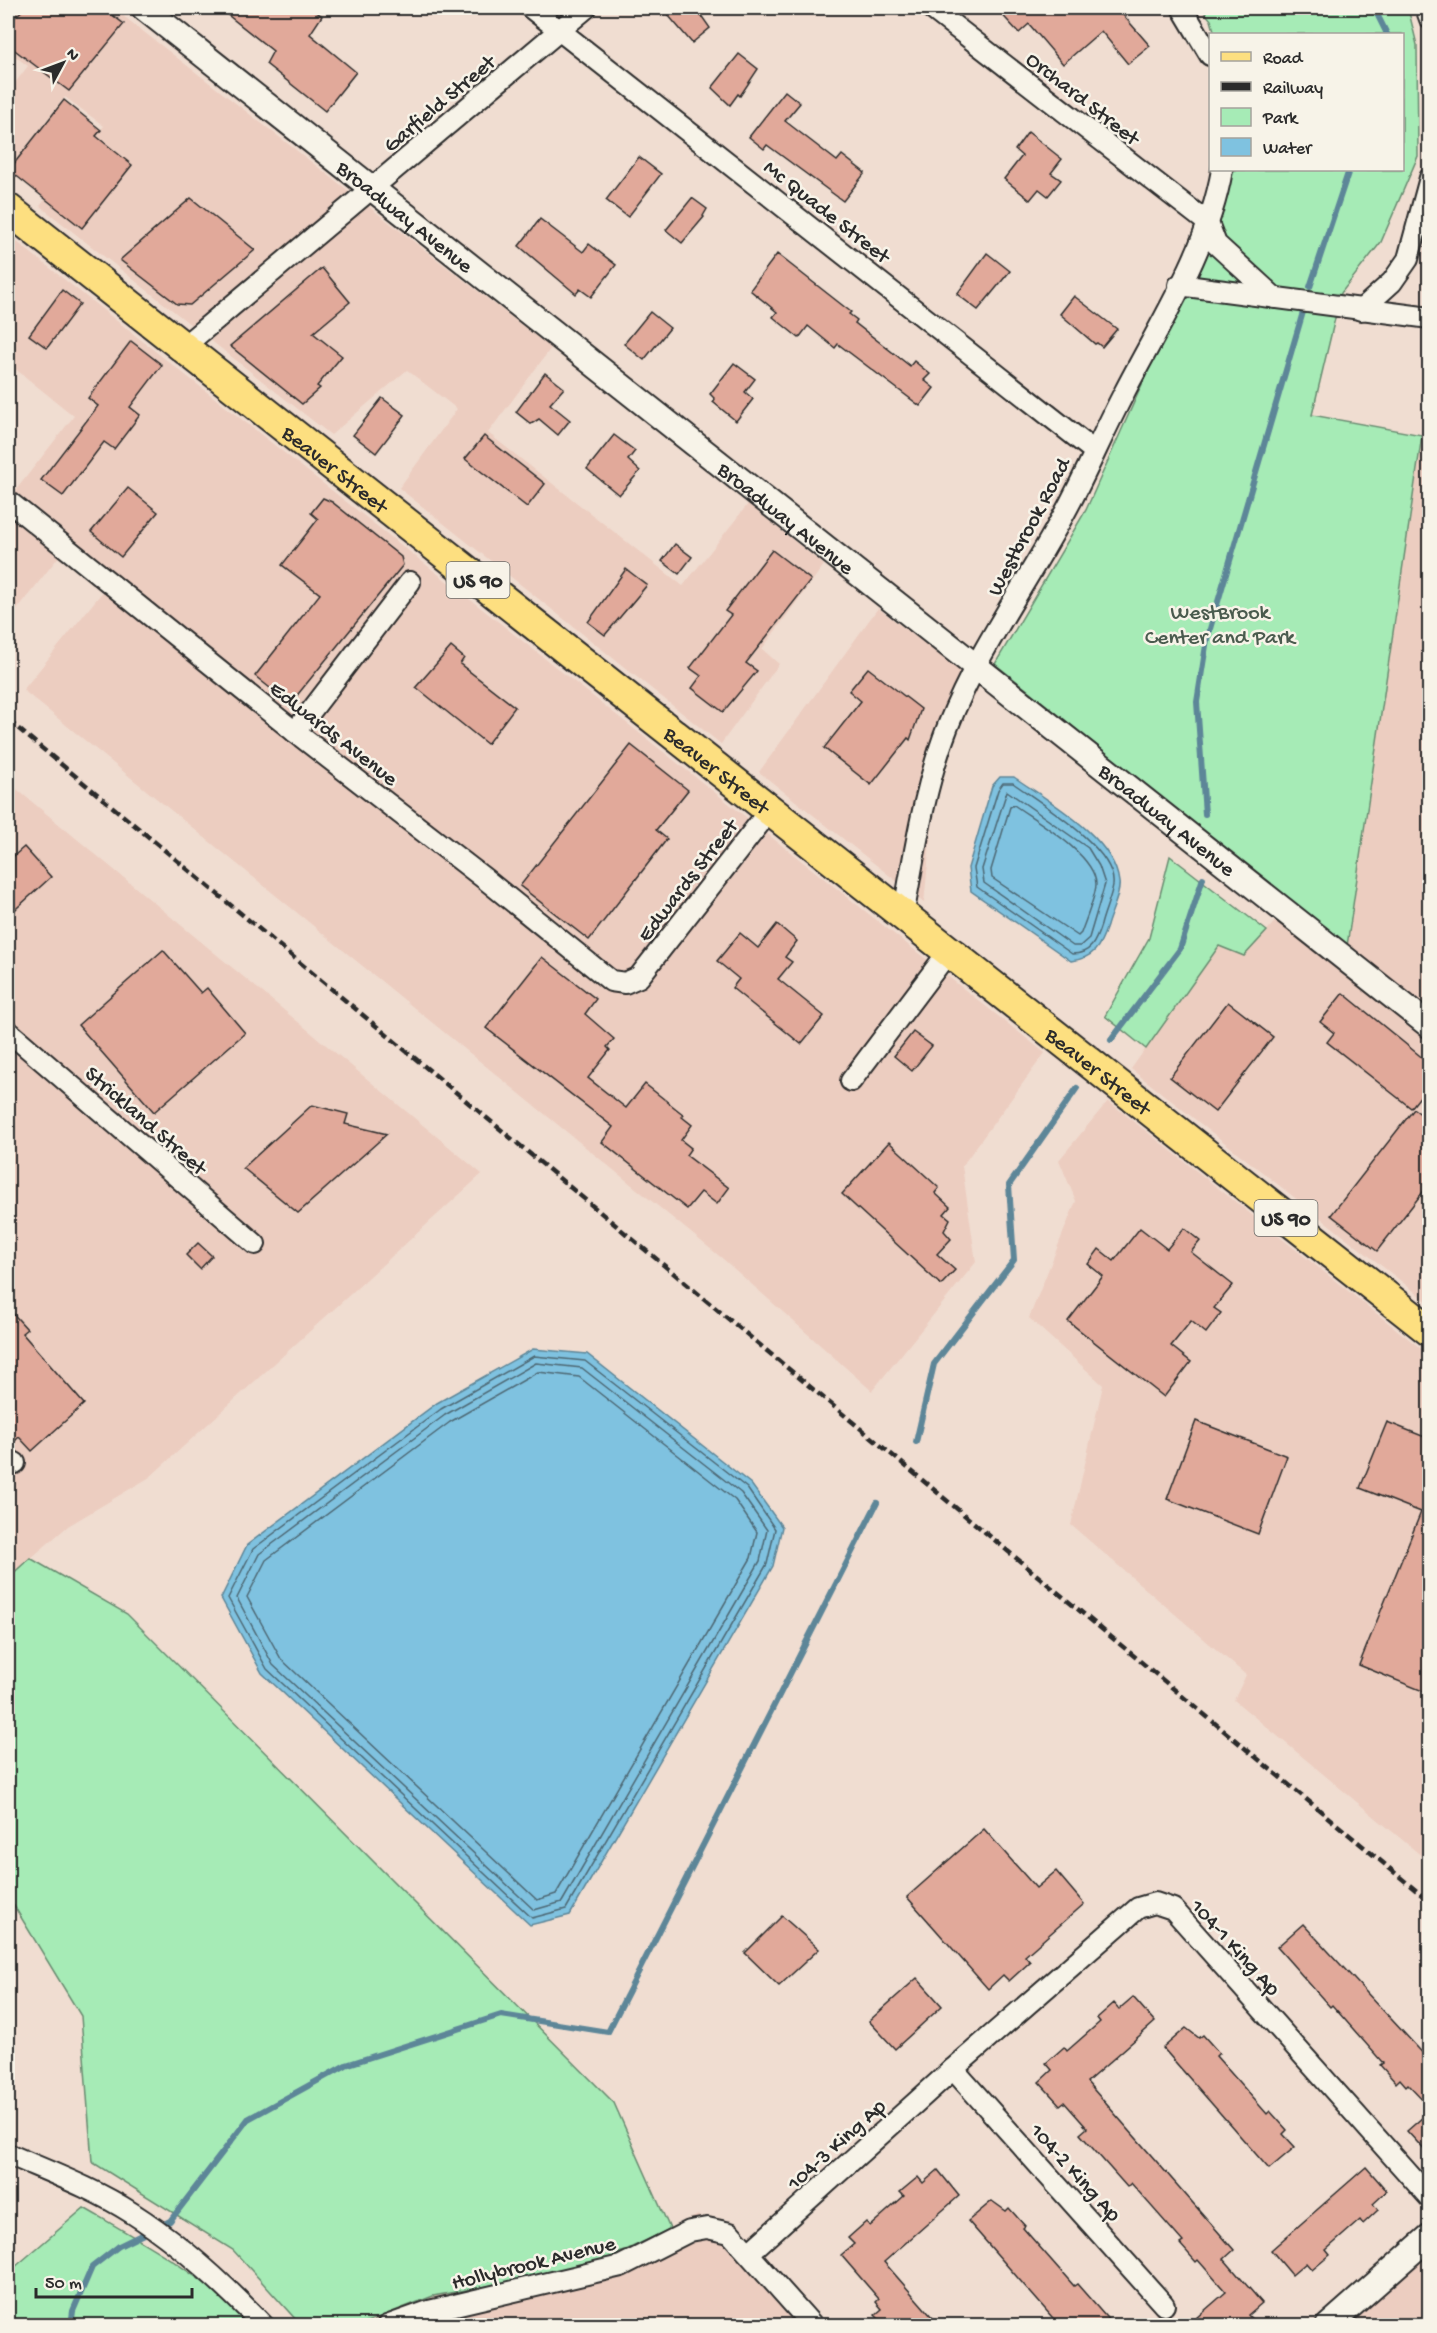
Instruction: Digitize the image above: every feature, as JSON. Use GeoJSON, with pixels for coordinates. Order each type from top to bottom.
{"type":"FeatureCollection","features":[{"type":"Feature","properties":{"kind":"main road","name":"Beaver Street"},"geometry":{"type":"LineString","coordinates":[[8,208],[1430,1331]]}},
{"type":"Feature","properties":{"kind":"street","name":"Broadway Avenue"},"geometry":{"type":"LineString","coordinates":[[144,8],[977,665],[1430,1026]]}},
{"type":"Feature","properties":{"kind":"street","name":"Mc Quade Street"},"geometry":{"type":"LineString","coordinates":[[531,8],[1094,450]]}},
{"type":"Feature","properties":{"kind":"street","name":"Garfield Street"},"geometry":{"type":"LineString","coordinates":[[183,347],[586,8]]}},
{"type":"Feature","properties":{"kind":"street","name":"Orchard Street"},"geometry":{"type":"LineString","coordinates":[[931,8],[1208,223]]}},
{"type":"Feature","properties":{"kind":"street"},"geometry":{"type":"LineString","coordinates":[[1182,8],[1209,53]]}},
{"type":"Feature","properties":{"kind":"street"},"geometry":{"type":"LineString","coordinates":[[1426,8],[1430,19]]}},
{"type":"Feature","properties":{"kind":"street","name":"Westbrook Road"},"geometry":{"type":"LineString","coordinates":[[903,915],[924,803],[948,726],[977,665],[1071,503],[1094,450],[1197,253],[1208,223],[1222,171]]}},
{"type":"Feature","properties":{"kind":"street"},"geometry":{"type":"LineString","coordinates":[[1361,310],[1392,282],[1408,259],[1430,178]]}},
{"type":"Feature","properties":{"kind":"street"},"geometry":{"type":"LineString","coordinates":[[1208,223],[1216,244],[1275,298]]}},
{"type":"Feature","properties":{"kind":"street"},"geometry":{"type":"LineString","coordinates":[[1179,285],[1430,318]]}},
{"type":"Feature","properties":{"kind":"street","name":"Edwards Avenue"},"geometry":{"type":"LineString","coordinates":[[8,501],[295,732],[485,879],[611,981],[625,983],[639,977]]}},
{"type":"Feature","properties":{"kind":"street"},"geometry":{"type":"LineString","coordinates":[[295,732],[410,582]]}},
{"type":"Feature","properties":{"kind":"street","name":"Edwards Street"},"geometry":{"type":"LineString","coordinates":[[639,977],[770,810]]}},
{"type":"Feature","properties":{"kind":"street"},"geometry":{"type":"LineString","coordinates":[[851,1080],[949,951]]}},
{"type":"Feature","properties":{"kind":"street","name":"Strickland Street"},"geometry":{"type":"LineString","coordinates":[[8,1031],[255,1244]]}},
{"type":"Feature","properties":{"kind":"street","name":"104-1 King Ap"},"geometry":{"type":"LineString","coordinates":[[953,2069],[1138,1908],[1155,1902],[1173,1909],[1430,2198]]}},
{"type":"Feature","properties":{"kind":"street","name":"104-3 King Ap"},"geometry":{"type":"LineString","coordinates":[[749,2253],[953,2069]]}},
{"type":"Feature","properties":{"kind":"street","name":"104-2 King Ap"},"geometry":{"type":"LineString","coordinates":[[953,2069],[1164,2305]]}},
{"type":"Feature","properties":{"kind":"street"},"geometry":{"type":"LineString","coordinates":[[8,2154],[98,2193],[132,2212],[180,2246],[264,2325]]}},
{"type":"Feature","properties":{"kind":"street","name":"Hollybrook Avenue"},"geometry":{"type":"LineString","coordinates":[[387,2325],[429,2311],[621,2266],[690,2231],[707,2228],[730,2233],[813,2325]]}},
{"type":"Feature","properties":{"kind":"street"},"geometry":{"type":"LineString","coordinates":[[1328,2325],[1430,2236]]}},
{"type":"Feature","properties":{"kind":"shaded area"},"geometry":{"type":"Polygon","coordinates":[[[10,8],[113,8],[551,348],[488,433],[683,586],[748,504],[824,565],[762,649],[779,664],[721,744],[399,488],[457,409],[407,370],[331,435],[40,206],[104,126],[65,97],[8,170],[8,92],[28,66],[8,51],[10,8]]]}},
{"type":"Feature","properties":{"kind":"shaded area"},"geometry":{"type":"Polygon","coordinates":[[[8,235],[1045,1053],[962,1166],[976,1262],[872,1391],[723,1259],[23,690],[104,590],[60,555],[8,621],[8,500],[74,416],[8,363],[8,235]]]}},
{"type":"Feature","properties":{"kind":"shaded area"},"geometry":{"type":"Polygon","coordinates":[[[1422,435],[1429,436],[1429,1012],[1347,947],[1422,435]]]}},
{"type":"Feature","properties":{"kind":"shaded area"},"geometry":{"type":"Polygon","coordinates":[[[878,608],[980,686],[957,733],[933,812],[924,903],[759,772],[878,608]]]}},
{"type":"Feature","properties":{"kind":"shaded area"},"geometry":{"type":"Polygon","coordinates":[[[8,782],[482,1174],[150,1477],[68,1526],[8,1578],[8,782]]]}},
{"type":"Feature","properties":{"kind":"shaded area"},"geometry":{"type":"Polygon","coordinates":[[[1277,919],[1429,1041],[1429,1303],[1131,1069],[1219,946],[1245,956],[1277,919]]]}},
{"type":"Feature","properties":{"kind":"shaded area"},"geometry":{"type":"Polygon","coordinates":[[[1108,1101],[1429,1355],[1429,1862],[1234,1700],[1246,1675],[1071,1525],[1103,1385],[1029,1318],[1076,1201],[1059,1160],[1108,1101]]]}},
{"type":"Feature","properties":{"kind":"shaded area"},"geometry":{"type":"Polygon","coordinates":[[[698,2215],[797,2325],[359,2326],[433,2296],[588,2268],[698,2215]]]}},
{"type":"Feature","properties":{"kind":"shaded area"},"geometry":{"type":"Polygon","coordinates":[[[1429,2250],[1429,2325],[1343,2325],[1429,2250]]]}},
{"type":"Feature","properties":{"kind":"green space","name":"WestBrook Center and Park"},"geometry":{"type":"Polygon","coordinates":[[[1201,8],[1408,8],[1417,45],[1418,156],[1381,242],[1341,293],[1312,415],[1422,435],[1347,946],[995,664],[1086,510],[1164,335],[1230,171],[1404,171],[1404,33],[1215,33],[1211,20],[1201,8]]]}},
{"type":"Feature","properties":{"kind":"green space"},"geometry":{"type":"Polygon","coordinates":[[[1170,856],[1267,931],[1244,956],[1219,946],[1146,1049],[1105,1016],[1149,938],[1170,856]]]}},
{"type":"Feature","properties":{"kind":"green space"},"geometry":{"type":"Polygon","coordinates":[[[30,1558],[127,1614],[614,2103],[670,2229],[588,2268],[433,2296],[359,2325],[308,2326],[299,2323],[233,2250],[92,2162],[81,2016],[8,1896],[8,1578],[30,1558]]]}},
{"type":"Feature","properties":{"kind":"green space"},"geometry":{"type":"Polygon","coordinates":[[[84,2208],[193,2275],[253,2325],[8,2325],[8,2273],[84,2208]]]}},
{"type":"Feature","properties":{"kind":"water"},"geometry":{"type":"Polygon","coordinates":[[[1000,777],[1014,777],[1061,809],[1093,835],[1114,866],[1119,882],[1117,898],[1099,946],[1085,957],[1071,961],[971,891],[968,868],[992,786],[1000,777]]]}},
{"type":"Feature","properties":{"kind":"water"},"geometry":{"type":"Polygon","coordinates":[[[533,1349],[587,1354],[751,1484],[782,1527],[773,1566],[570,1915],[530,1925],[262,1673],[221,1598],[247,1545],[437,1403],[533,1349]]]}},
{"type":"Feature","properties":{"kind":"building"},"geometry":{"type":"Polygon","coordinates":[[[25,8],[103,8],[124,24],[69,91],[8,45],[8,23],[25,8]]]}},
{"type":"Feature","properties":{"kind":"building"},"geometry":{"type":"Polygon","coordinates":[[[219,8],[311,8],[322,16],[310,34],[356,72],[325,111],[266,64],[273,51],[219,8]]]}},
{"type":"Feature","properties":{"kind":"building"},"geometry":{"type":"Polygon","coordinates":[[[662,8],[696,8],[710,28],[692,43],[662,8]]]}},
{"type":"Feature","properties":{"kind":"building"},"geometry":{"type":"Polygon","coordinates":[[[996,8],[1117,8],[1150,46],[1128,64],[1101,31],[1063,64],[1029,24],[1019,33],[996,8]]]}},
{"type":"Feature","properties":{"kind":"building"},"geometry":{"type":"Polygon","coordinates":[[[739,54],[758,69],[740,96],[738,94],[730,105],[712,88],[739,54]]]}},
{"type":"Feature","properties":{"kind":"building"},"geometry":{"type":"Polygon","coordinates":[[[785,91],[800,103],[785,121],[837,161],[842,155],[865,173],[843,201],[767,145],[764,149],[749,137],[785,91]]]}},
{"type":"Feature","properties":{"kind":"building"},"geometry":{"type":"Polygon","coordinates":[[[64,100],[101,130],[96,136],[132,165],[82,228],[9,170],[64,100]]]}},
{"type":"Feature","properties":{"kind":"building"},"geometry":{"type":"Polygon","coordinates":[[[1028,132],[1062,159],[1051,173],[1061,180],[1048,196],[1039,189],[1030,200],[1004,179],[1022,156],[1015,150],[1028,132]]]}},
{"type":"Feature","properties":{"kind":"building"},"geometry":{"type":"Polygon","coordinates":[[[639,157],[661,174],[628,217],[606,200],[639,157]]]}},
{"type":"Feature","properties":{"kind":"building"},"geometry":{"type":"Polygon","coordinates":[[[191,198],[255,250],[190,305],[177,304],[120,260],[191,198]]]}},
{"type":"Feature","properties":{"kind":"building"},"geometry":{"type":"Polygon","coordinates":[[[692,198],[707,209],[704,217],[682,243],[666,230],[692,198]]]}},
{"type":"Feature","properties":{"kind":"building"},"geometry":{"type":"Polygon","coordinates":[[[540,219],[583,252],[589,244],[616,265],[591,297],[580,289],[576,294],[519,246],[540,219]]]}},
{"type":"Feature","properties":{"kind":"building"},"geometry":{"type":"Polygon","coordinates":[[[987,253],[1010,271],[978,310],[957,294],[987,253]]]}},
{"type":"Feature","properties":{"kind":"building"},"geometry":{"type":"Polygon","coordinates":[[[777,254],[851,312],[849,314],[857,320],[855,323],[910,366],[914,361],[930,374],[924,380],[934,388],[920,406],[838,344],[835,348],[808,326],[799,338],[773,317],[777,312],[750,290],[777,254]]]}},
{"type":"Feature","properties":{"kind":"building"},"geometry":{"type":"Polygon","coordinates":[[[322,268],[350,302],[313,333],[342,356],[317,386],[320,388],[302,404],[230,346],[322,268]]]}},
{"type":"Feature","properties":{"kind":"building"},"geometry":{"type":"Polygon","coordinates":[[[62,290],[80,304],[47,348],[29,335],[62,290]]]}},
{"type":"Feature","properties":{"kind":"building"},"geometry":{"type":"Polygon","coordinates":[[[1074,296],[1117,329],[1102,347],[1095,344],[1060,314],[1074,296]]]}},
{"type":"Feature","properties":{"kind":"building"},"geometry":{"type":"Polygon","coordinates":[[[650,312],[670,328],[644,360],[624,344],[650,312]]]}},
{"type":"Feature","properties":{"kind":"building"},"geometry":{"type":"Polygon","coordinates":[[[131,341],[162,365],[130,407],[140,415],[114,449],[104,442],[63,496],[41,480],[98,406],[88,398],[131,341]]]}},
{"type":"Feature","properties":{"kind":"building"},"geometry":{"type":"Polygon","coordinates":[[[734,363],[755,379],[745,392],[753,399],[736,421],[713,402],[715,399],[710,394],[734,363]]]}},
{"type":"Feature","properties":{"kind":"building"},"geometry":{"type":"Polygon","coordinates":[[[545,373],[564,388],[550,404],[570,420],[558,435],[539,419],[531,424],[516,412],[545,373]]]}},
{"type":"Feature","properties":{"kind":"building"},"geometry":{"type":"Polygon","coordinates":[[[382,398],[405,415],[376,453],[353,435],[382,398]]]}},
{"type":"Feature","properties":{"kind":"building"},"geometry":{"type":"Polygon","coordinates":[[[614,435],[635,451],[628,460],[640,471],[619,495],[587,469],[614,435]]]}},
{"type":"Feature","properties":{"kind":"building"},"geometry":{"type":"Polygon","coordinates":[[[484,436],[545,484],[527,507],[465,459],[484,436]]]}},
{"type":"Feature","properties":{"kind":"building"},"geometry":{"type":"Polygon","coordinates":[[[128,488],[158,512],[121,557],[91,532],[128,488]]]}},
{"type":"Feature","properties":{"kind":"building"},"geometry":{"type":"Polygon","coordinates":[[[323,498],[332,502],[401,557],[403,565],[290,704],[255,676],[320,594],[282,565],[318,519],[311,513],[323,498]]]}},
{"type":"Feature","properties":{"kind":"building"},"geometry":{"type":"Polygon","coordinates":[[[675,544],[692,557],[679,574],[662,561],[675,544]]]}},
{"type":"Feature","properties":{"kind":"building"},"geometry":{"type":"Polygon","coordinates":[[[772,550],[811,580],[746,663],[757,671],[723,712],[692,688],[701,676],[690,668],[731,615],[725,611],[772,550]]]}},
{"type":"Feature","properties":{"kind":"building"},"geometry":{"type":"Polygon","coordinates":[[[626,569],[647,585],[605,635],[588,622],[626,569]]]}},
{"type":"Feature","properties":{"kind":"building"},"geometry":{"type":"Polygon","coordinates":[[[451,647],[464,658],[460,664],[515,707],[487,744],[416,687],[451,647]]]}},
{"type":"Feature","properties":{"kind":"building"},"geometry":{"type":"Polygon","coordinates":[[[868,668],[921,709],[910,740],[908,738],[871,785],[824,748],[861,701],[849,691],[868,668]]]}},
{"type":"Feature","properties":{"kind":"building"},"geometry":{"type":"Polygon","coordinates":[[[631,745],[688,790],[656,830],[667,839],[589,940],[520,886],[631,745]]]}},
{"type":"Feature","properties":{"kind":"building"},"geometry":{"type":"Polygon","coordinates":[[[24,847],[51,877],[8,916],[8,861],[24,847]]]}},
{"type":"Feature","properties":{"kind":"building"},"geometry":{"type":"Polygon","coordinates":[[[777,924],[797,941],[785,957],[792,962],[778,979],[824,1016],[801,1044],[732,988],[739,979],[717,961],[740,933],[758,948],[777,924]]]}},
{"type":"Feature","properties":{"kind":"building"},"geometry":{"type":"Polygon","coordinates":[[[163,950],[201,993],[207,988],[245,1033],[154,1112],[78,1025],[163,950]]]}},
{"type":"Feature","properties":{"kind":"building"},"geometry":{"type":"Polygon","coordinates":[[[542,957],[596,999],[585,1014],[614,1039],[607,1047],[610,1050],[588,1078],[626,1108],[645,1084],[684,1115],[682,1117],[692,1125],[681,1140],[691,1148],[686,1155],[729,1188],[717,1204],[701,1192],[687,1209],[602,1142],[613,1127],[486,1028],[542,957]]]}},
{"type":"Feature","properties":{"kind":"building"},"geometry":{"type":"Polygon","coordinates":[[[1343,993],[1430,1064],[1430,1084],[1411,1108],[1327,1042],[1334,1033],[1320,1022],[1343,993]]]}},
{"type":"Feature","properties":{"kind":"building"},"geometry":{"type":"Polygon","coordinates":[[[1228,1002],[1273,1037],[1215,1112],[1170,1077],[1228,1002]]]}},
{"type":"Feature","properties":{"kind":"building"},"geometry":{"type":"Polygon","coordinates":[[[913,1032],[932,1046],[912,1071],[894,1056],[913,1032]]]}},
{"type":"Feature","properties":{"kind":"building"},"geometry":{"type":"Polygon","coordinates":[[[312,1105],[348,1114],[345,1124],[387,1134],[298,1213],[243,1168],[312,1105]]]}},
{"type":"Feature","properties":{"kind":"building"},"geometry":{"type":"Polygon","coordinates":[[[1414,1109],[1430,1121],[1430,1183],[1377,1251],[1331,1215],[1414,1109]]]}},
{"type":"Feature","properties":{"kind":"building"},"geometry":{"type":"Polygon","coordinates":[[[889,1142],[939,1188],[935,1193],[950,1207],[944,1214],[950,1219],[944,1231],[951,1239],[937,1254],[955,1270],[941,1285],[842,1194],[889,1142]]]}},
{"type":"Feature","properties":{"kind":"building"},"geometry":{"type":"Polygon","coordinates":[[[1140,1228],[1167,1249],[1184,1228],[1200,1241],[1191,1252],[1233,1285],[1214,1308],[1221,1313],[1206,1333],[1191,1321],[1171,1346],[1191,1362],[1164,1397],[1068,1321],[1103,1276],[1088,1264],[1099,1249],[1114,1261],[1140,1228]]]}},
{"type":"Feature","properties":{"kind":"building"},"geometry":{"type":"Polygon","coordinates":[[[198,1243],[212,1256],[200,1269],[186,1255],[198,1243]]]}},
{"type":"Feature","properties":{"kind":"building"},"geometry":{"type":"Polygon","coordinates":[[[8,1308],[27,1329],[22,1333],[84,1404],[32,1451],[19,1437],[15,1441],[8,1433],[8,1308]]]}},
{"type":"Feature","properties":{"kind":"building"},"geometry":{"type":"Polygon","coordinates":[[[1196,1421],[1287,1456],[1258,1534],[1167,1499],[1196,1421]]]}},
{"type":"Feature","properties":{"kind":"building"},"geometry":{"type":"Polygon","coordinates":[[[1387,1422],[1430,1439],[1430,1694],[1359,1665],[1421,1512],[1360,1488],[1387,1422]]]}},
{"type":"Feature","properties":{"kind":"building"},"geometry":{"type":"Polygon","coordinates":[[[984,1829],[1036,1888],[1056,1871],[1084,1904],[1025,1956],[1030,1962],[1009,1981],[1003,1975],[988,1989],[907,1897],[984,1829]]]}},
{"type":"Feature","properties":{"kind":"building"},"geometry":{"type":"Polygon","coordinates":[[[782,1916],[819,1949],[779,1986],[745,1953],[782,1916]]]}},
{"type":"Feature","properties":{"kind":"building"},"geometry":{"type":"Polygon","coordinates":[[[1303,1924],[1430,2061],[1430,2107],[1408,2084],[1406,2086],[1400,2079],[1396,2083],[1380,2065],[1383,2063],[1277,1947],[1303,1924]]]}},
{"type":"Feature","properties":{"kind":"building"},"geometry":{"type":"Polygon","coordinates":[[[917,1978],[942,2006],[895,2049],[869,2021],[917,1978]]]}},
{"type":"Feature","properties":{"kind":"building"},"geometry":{"type":"Polygon","coordinates":[[[1133,1997],[1155,2022],[1087,2082],[1234,2250],[1224,2259],[1262,2303],[1248,2315],[1257,2325],[1188,2325],[1226,2292],[1198,2260],[1196,2262],[1180,2244],[1183,2242],[1131,2183],[1127,2187],[1080,2134],[1087,2128],[1064,2102],[1060,2105],[1039,2082],[1052,2070],[1046,2063],[1064,2047],[1067,2051],[1100,2022],[1097,2018],[1114,2003],[1119,2009],[1133,1997]]]}},
{"type":"Feature","properties":{"kind":"building"},"geometry":{"type":"Polygon","coordinates":[[[1186,2028],[1199,2038],[1203,2035],[1219,2053],[1216,2056],[1267,2114],[1270,2111],[1287,2130],[1283,2134],[1295,2147],[1269,2169],[1163,2048],[1186,2028]]]}},
{"type":"Feature","properties":{"kind":"building"},"geometry":{"type":"Polygon","coordinates":[[[1430,2111],[1430,2156],[1407,2131],[1430,2111]]]}},
{"type":"Feature","properties":{"kind":"building"},"geometry":{"type":"Polygon","coordinates":[[[1366,2167],[1387,2191],[1373,2204],[1378,2210],[1363,2224],[1360,2220],[1326,2250],[1330,2255],[1312,2270],[1306,2263],[1292,2275],[1271,2250],[1366,2167]]]}},
{"type":"Feature","properties":{"kind":"building"},"geometry":{"type":"Polygon","coordinates":[[[938,2170],[959,2196],[884,2262],[939,2325],[885,2325],[875,2315],[882,2309],[876,2302],[879,2299],[841,2255],[854,2244],[848,2238],[866,2222],[870,2226],[904,2196],[900,2192],[918,2177],[923,2183],[938,2170]]]}},
{"type":"Feature","properties":{"kind":"building"},"geometry":{"type":"Polygon","coordinates":[[[992,2201],[1006,2211],[1009,2208],[1025,2226],[1023,2228],[1074,2286],[1077,2284],[1113,2325],[1059,2325],[968,2221],[992,2201]]]}},
{"type":"Feature","properties":{"kind":"waterway"},"geometry":{"type":"LineString","coordinates":[[1374,8],[1386,33]]}},
{"type":"Feature","properties":{"kind":"waterway"},"geometry":{"type":"LineString","coordinates":[[1310,287],[1349,171]]}},
{"type":"Feature","properties":{"kind":"waterway"},"geometry":{"type":"LineString","coordinates":[[1205,814],[1197,702],[1207,639],[1303,312]]}},
{"type":"Feature","properties":{"kind":"waterway"},"geometry":{"type":"LineString","coordinates":[[1111,1040],[1180,949],[1203,878]]}},
{"type":"Feature","properties":{"kind":"waterway"},"geometry":{"type":"LineString","coordinates":[[916,1442],[934,1364],[1014,1260],[1009,1185],[1077,1088]]}},
{"type":"Feature","properties":{"kind":"waterway"},"geometry":{"type":"LineString","coordinates":[[71,2326],[73,2311],[92,2267],[119,2246],[170,2221],[248,2119],[346,2065],[501,2015],[608,2032],[877,1503]]}},
{"type":"Feature","properties":{"kind":"railway"},"geometry":{"type":"LineString","coordinates":[[8,720],[1430,1902]]}}]}
